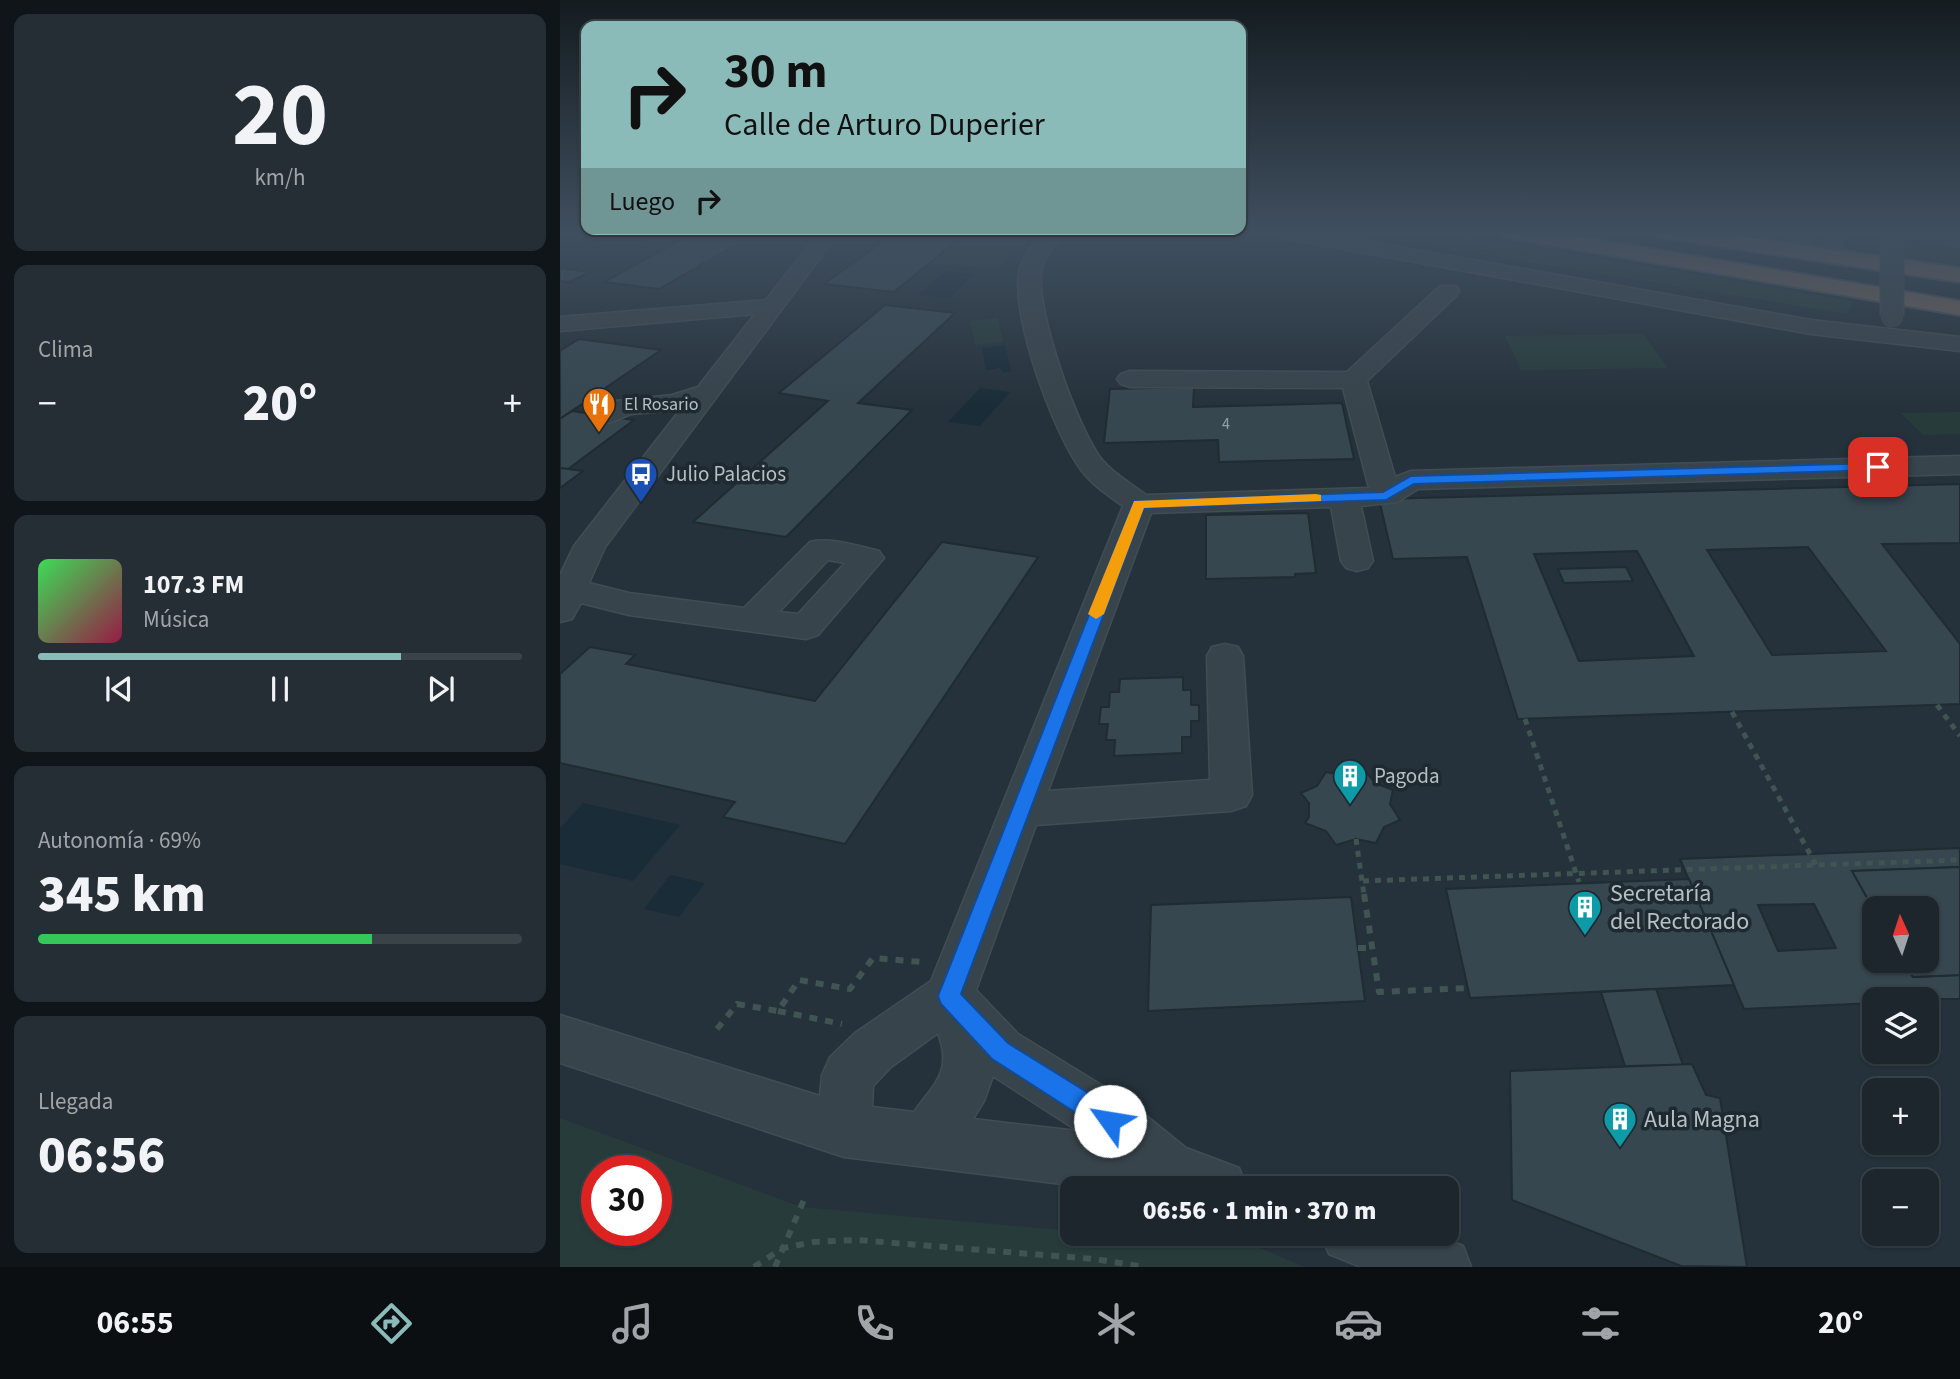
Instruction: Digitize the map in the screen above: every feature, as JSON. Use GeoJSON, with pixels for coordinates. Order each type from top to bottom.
{"type":"FeatureCollection","features":[{"type":"Feature","properties":{"kind":"highway"},"geometry":{"type":"LineString","coordinates":[[1870,290],[1960,308]]}},
{"type":"Feature","properties":{"kind":"highway"},"geometry":{"type":"LineString","coordinates":[[1930,290],[1960,295]]}},
{"type":"Feature","properties":{"kind":"street"},"geometry":{"type":"LineString","coordinates":[[752,619],[563,596],[590,546],[783,290]]}},
{"type":"Feature","properties":{"kind":"street"},"geometry":{"type":"LineString","coordinates":[[1028,290],[1032,312],[1060,402],[1092,466],[1139,504],[1386,496],[1411,480],[1960,465]]}},
{"type":"Feature","properties":{"kind":"street"},"geometry":{"type":"LineString","coordinates":[[1606,290],[1811,327],[1894,326],[1960,344]]}},
{"type":"Feature","properties":{"kind":"street"},"geometry":{"type":"LineString","coordinates":[[1894,326],[1897,290]]}},
{"type":"Feature","properties":{"kind":"street"},"geometry":{"type":"LineString","coordinates":[[1130,379],[1354,380],[1448,291]]}},
{"type":"Feature","properties":{"kind":"street"},"geometry":{"type":"LineString","coordinates":[[560,324],[771,306]]}},
{"type":"Feature","properties":{"kind":"street"},"geometry":{"type":"LineString","coordinates":[[1894,326],[1960,357]]}},
{"type":"Feature","properties":{"kind":"street"},"geometry":{"type":"LineString","coordinates":[[1354,380],[1386,496]]}},
{"type":"Feature","properties":{"kind":"street"},"geometry":{"type":"LineString","coordinates":[[609,415],[625,407],[675,403],[705,393]]}},
{"type":"Feature","properties":{"kind":"street"},"geometry":{"type":"LineString","coordinates":[[1344,498],[1357,561]]}},
{"type":"Feature","properties":{"kind":"street"},"geometry":{"type":"LineString","coordinates":[[844,1130],[848,1075],[943,980],[1020,810],[1139,504]]}},
{"type":"Feature","properties":{"kind":"street"},"geometry":{"type":"LineString","coordinates":[[1020,810],[1231,795],[1225,656]]}},
{"type":"Feature","properties":{"kind":"street"},"geometry":{"type":"LineString","coordinates":[[926,1140],[966,1083],[971,1054],[943,980]]}},
{"type":"Feature","properties":{"kind":"street"},"geometry":{"type":"LineString","coordinates":[[943,980],[1000,1051],[1110,1121],[1169,1170]]}},
{"type":"Feature","properties":{"kind":"street"},"geometry":{"type":"LineString","coordinates":[[560,1040],[844,1130],[1169,1170],[1186,1176]]}},
{"type":"Feature","properties":{"kind":"street"},"geometry":{"type":"LineString","coordinates":[[1383,1246],[1442,1267]]}},
{"type":"Feature","properties":{"kind":"path"},"geometry":{"type":"LineString","coordinates":[[1937,705],[1960,736]]}},
{"type":"Feature","properties":{"kind":"path"},"geometry":{"type":"LineString","coordinates":[[1732,712],[1816,865]]}},
{"type":"Feature","properties":{"kind":"path"},"geometry":{"type":"LineString","coordinates":[[1525,719],[1579,882]]}},
{"type":"Feature","properties":{"kind":"path"},"geometry":{"type":"LineString","coordinates":[[1356,839],[1379,992],[1468,988]]}},
{"type":"Feature","properties":{"kind":"path"},"geometry":{"type":"LineString","coordinates":[[1363,881],[1960,860]]}},
{"type":"Feature","properties":{"kind":"path"},"geometry":{"type":"LineString","coordinates":[[1358,948],[1372,948]]}},
{"type":"Feature","properties":{"kind":"path"},"geometry":{"type":"LineString","coordinates":[[778,1011],[799,980],[850,989],[873,958],[943,980]]}},
{"type":"Feature","properties":{"kind":"path"},"geometry":{"type":"LineString","coordinates":[[717,1029],[737,1004],[856,1026]]}},
{"type":"Feature","properties":{"kind":"path"},"geometry":{"type":"LineString","coordinates":[[775,1267],[806,1195]]}},
{"type":"Feature","properties":{"kind":"path"},"geometry":{"type":"LineString","coordinates":[[754,1267],[783,1248],[814,1242],[857,1240],[1094,1259],[1145,1267]]}},
{"type":"Feature","properties":{"kind":"green space"},"geometry":{"type":"Polygon","coordinates":[[[1701,290],[1790,290],[1854,301],[1847,314],[1701,290]]]}},
{"type":"Feature","properties":{"kind":"green space"},"geometry":{"type":"Polygon","coordinates":[[[998,318],[1003,342],[975,345],[970,321],[998,318]]]}},
{"type":"Feature","properties":{"kind":"green space"},"geometry":{"type":"Polygon","coordinates":[[[1643,334],[1668,368],[1521,370],[1505,336],[1643,334]]]}},
{"type":"Feature","properties":{"kind":"green space"},"geometry":{"type":"Polygon","coordinates":[[[1960,412],[1960,434],[1923,435],[1901,413],[1960,412]]]}},
{"type":"Feature","properties":{"kind":"green space"},"geometry":{"type":"Polygon","coordinates":[[[560,1118],[660,1155],[581,1155],[581,1246],[672,1246],[672,1159],[801,1207],[1060,1230],[1060,1246],[1260,1248],[1304,1267],[560,1267],[560,1118]]]}},
{"type":"Feature","properties":{"kind":"water"},"geometry":{"type":"Polygon","coordinates":[[[924,290],[957,290],[949,298],[918,295],[924,290]]]}},
{"type":"Feature","properties":{"kind":"water"},"geometry":{"type":"Polygon","coordinates":[[[1005,345],[1011,371],[1004,373],[1000,368],[986,370],[982,348],[1005,345]]]}},
{"type":"Feature","properties":{"kind":"water"},"geometry":{"type":"Polygon","coordinates":[[[980,388],[1010,392],[980,426],[948,422],[980,388]]]}},
{"type":"Feature","properties":{"kind":"water"},"geometry":{"type":"Polygon","coordinates":[[[583,803],[680,825],[633,881],[560,864],[560,828],[583,803]]]}},
{"type":"Feature","properties":{"kind":"water"},"geometry":{"type":"Polygon","coordinates":[[[670,875],[705,883],[679,917],[644,909],[670,875]]]}},
{"type":"Feature","properties":{"kind":"building"},"geometry":{"type":"Polygon","coordinates":[[[885,305],[955,313],[858,403],[912,410],[786,537],[693,522],[828,401],[779,393],[885,305]]]}},
{"type":"Feature","properties":{"kind":"building"},"geometry":{"type":"Polygon","coordinates":[[[579,339],[661,350],[560,419],[560,351],[579,339]]]}},
{"type":"Feature","properties":{"kind":"building"},"geometry":{"type":"Polygon","coordinates":[[[1194,387],[1193,407],[1342,403],[1354,459],[1219,462],[1218,440],[1104,443],[1110,389],[1194,387]]]}},
{"type":"Feature","properties":{"kind":"building"},"geometry":{"type":"Polygon","coordinates":[[[572,411],[634,420],[568,469],[560,468],[560,419],[572,411]]]}},
{"type":"Feature","properties":{"kind":"building"},"geometry":{"type":"Polygon","coordinates":[[[560,468],[568,469],[583,471],[560,488],[560,468]]]}},
{"type":"Feature","properties":{"kind":"building"},"geometry":{"type":"Polygon","coordinates":[[[1960,484],[1960,543],[1882,544],[1960,644],[1960,704],[1518,719],[1467,557],[1393,559],[1379,499],[1960,484]],[[1808,547],[1707,550],[1772,655],[1886,651],[1808,547]],[[1637,551],[1534,554],[1579,661],[1694,656],[1637,551]]]}},
{"type":"Feature","properties":{"kind":"building"},"geometry":{"type":"Polygon","coordinates":[[[1308,513],[1316,573],[1295,574],[1295,577],[1206,579],[1206,515],[1308,513]]]}},
{"type":"Feature","properties":{"kind":"building"},"geometry":{"type":"Polygon","coordinates":[[[942,542],[1038,557],[845,844],[723,817],[735,802],[560,763],[560,674],[590,647],[635,655],[626,664],[815,701],[942,542]]]}},
{"type":"Feature","properties":{"kind":"building"},"geometry":{"type":"Polygon","coordinates":[[[1626,567],[1633,581],[1564,583],[1558,569],[1626,567]]]}},
{"type":"Feature","properties":{"kind":"building"},"geometry":{"type":"Polygon","coordinates":[[[1183,677],[1183,690],[1191,690],[1191,705],[1199,705],[1199,721],[1191,721],[1191,737],[1182,737],[1182,753],[1114,756],[1115,740],[1106,740],[1108,724],[1099,724],[1101,707],[1109,707],[1110,692],[1119,692],[1120,679],[1183,677]]]}},
{"type":"Feature","properties":{"kind":"building","name":"Pagoda"},"geometry":{"type":"Polygon","coordinates":[[[1365,771],[1375,783],[1393,790],[1390,804],[1400,820],[1384,827],[1376,843],[1356,839],[1336,845],[1326,831],[1305,823],[1309,817],[1309,803],[1301,793],[1317,786],[1326,772],[1345,776],[1365,771]]]}},
{"type":"Feature","properties":{"kind":"building"},"geometry":{"type":"Polygon","coordinates":[[[1960,848],[1960,867],[1852,871],[1866,896],[1862,896],[1862,973],[1910,973],[1913,977],[1960,975],[1960,999],[1939,999],[1939,987],[1862,987],[1862,1004],[1744,1009],[1680,859],[1960,848]],[[1814,904],[1758,905],[1778,951],[1836,948],[1814,904]]]}},
{"type":"Feature","properties":{"kind":"building"},"geometry":{"type":"Polygon","coordinates":[[[1960,867],[1960,975],[1913,977],[1910,973],[1939,973],[1939,896],[1866,896],[1852,871],[1960,867]]]}},
{"type":"Feature","properties":{"kind":"building","name":"Secretaría del Rectorado"},"geometry":{"type":"Polygon","coordinates":[[[1689,879],[1734,985],[1470,998],[1446,889],[1689,879]]]}},
{"type":"Feature","properties":{"kind":"building"},"geometry":{"type":"Polygon","coordinates":[[[1351,897],[1365,1001],[1148,1011],[1151,905],[1351,897]]]}},
{"type":"Feature","properties":{"kind":"building"},"geometry":{"type":"Polygon","coordinates":[[[1656,989],[1683,1065],[1625,1066],[1601,992],[1656,989]]]}},
{"type":"Feature","properties":{"kind":"building","name":"Aula Magna"},"geometry":{"type":"Polygon","coordinates":[[[1692,1064],[1706,1095],[1720,1098],[1747,1267],[1681,1266],[1512,1200],[1510,1071],[1692,1064]]]}},
{"type":"Feature","properties":{"kind":"slow traffic"},"geometry":{"type":"LineString","coordinates":[[1096,614],[1139,504],[1316,498]]}},
{"type":"Feature","properties":{"kind":"place","name":"El Rosario"},"geometry":{"type":"Point","coordinates":[599,434]}},
{"type":"Feature","properties":{"kind":"place","name":"Julio Palacios"},"geometry":{"type":"Point","coordinates":[641,504]}},
{"type":"Feature","properties":{"kind":"place","name":"Pagoda"},"geometry":{"type":"Point","coordinates":[1350,806]}},
{"type":"Feature","properties":{"kind":"place","name":"Secretaría del Rectorado"},"geometry":{"type":"Point","coordinates":[1585,937]}},
{"type":"Feature","properties":{"kind":"place","name":"Aula Magna"},"geometry":{"type":"Point","coordinates":[1620,1149]}},
{"type":"Feature","properties":{"kind":"route"},"geometry":{"type":"LineString","coordinates":[[1110,1121],[1000,1051],[949,996],[1139,504],[1386,496],[1411,480],[1878,467]]}}]}
